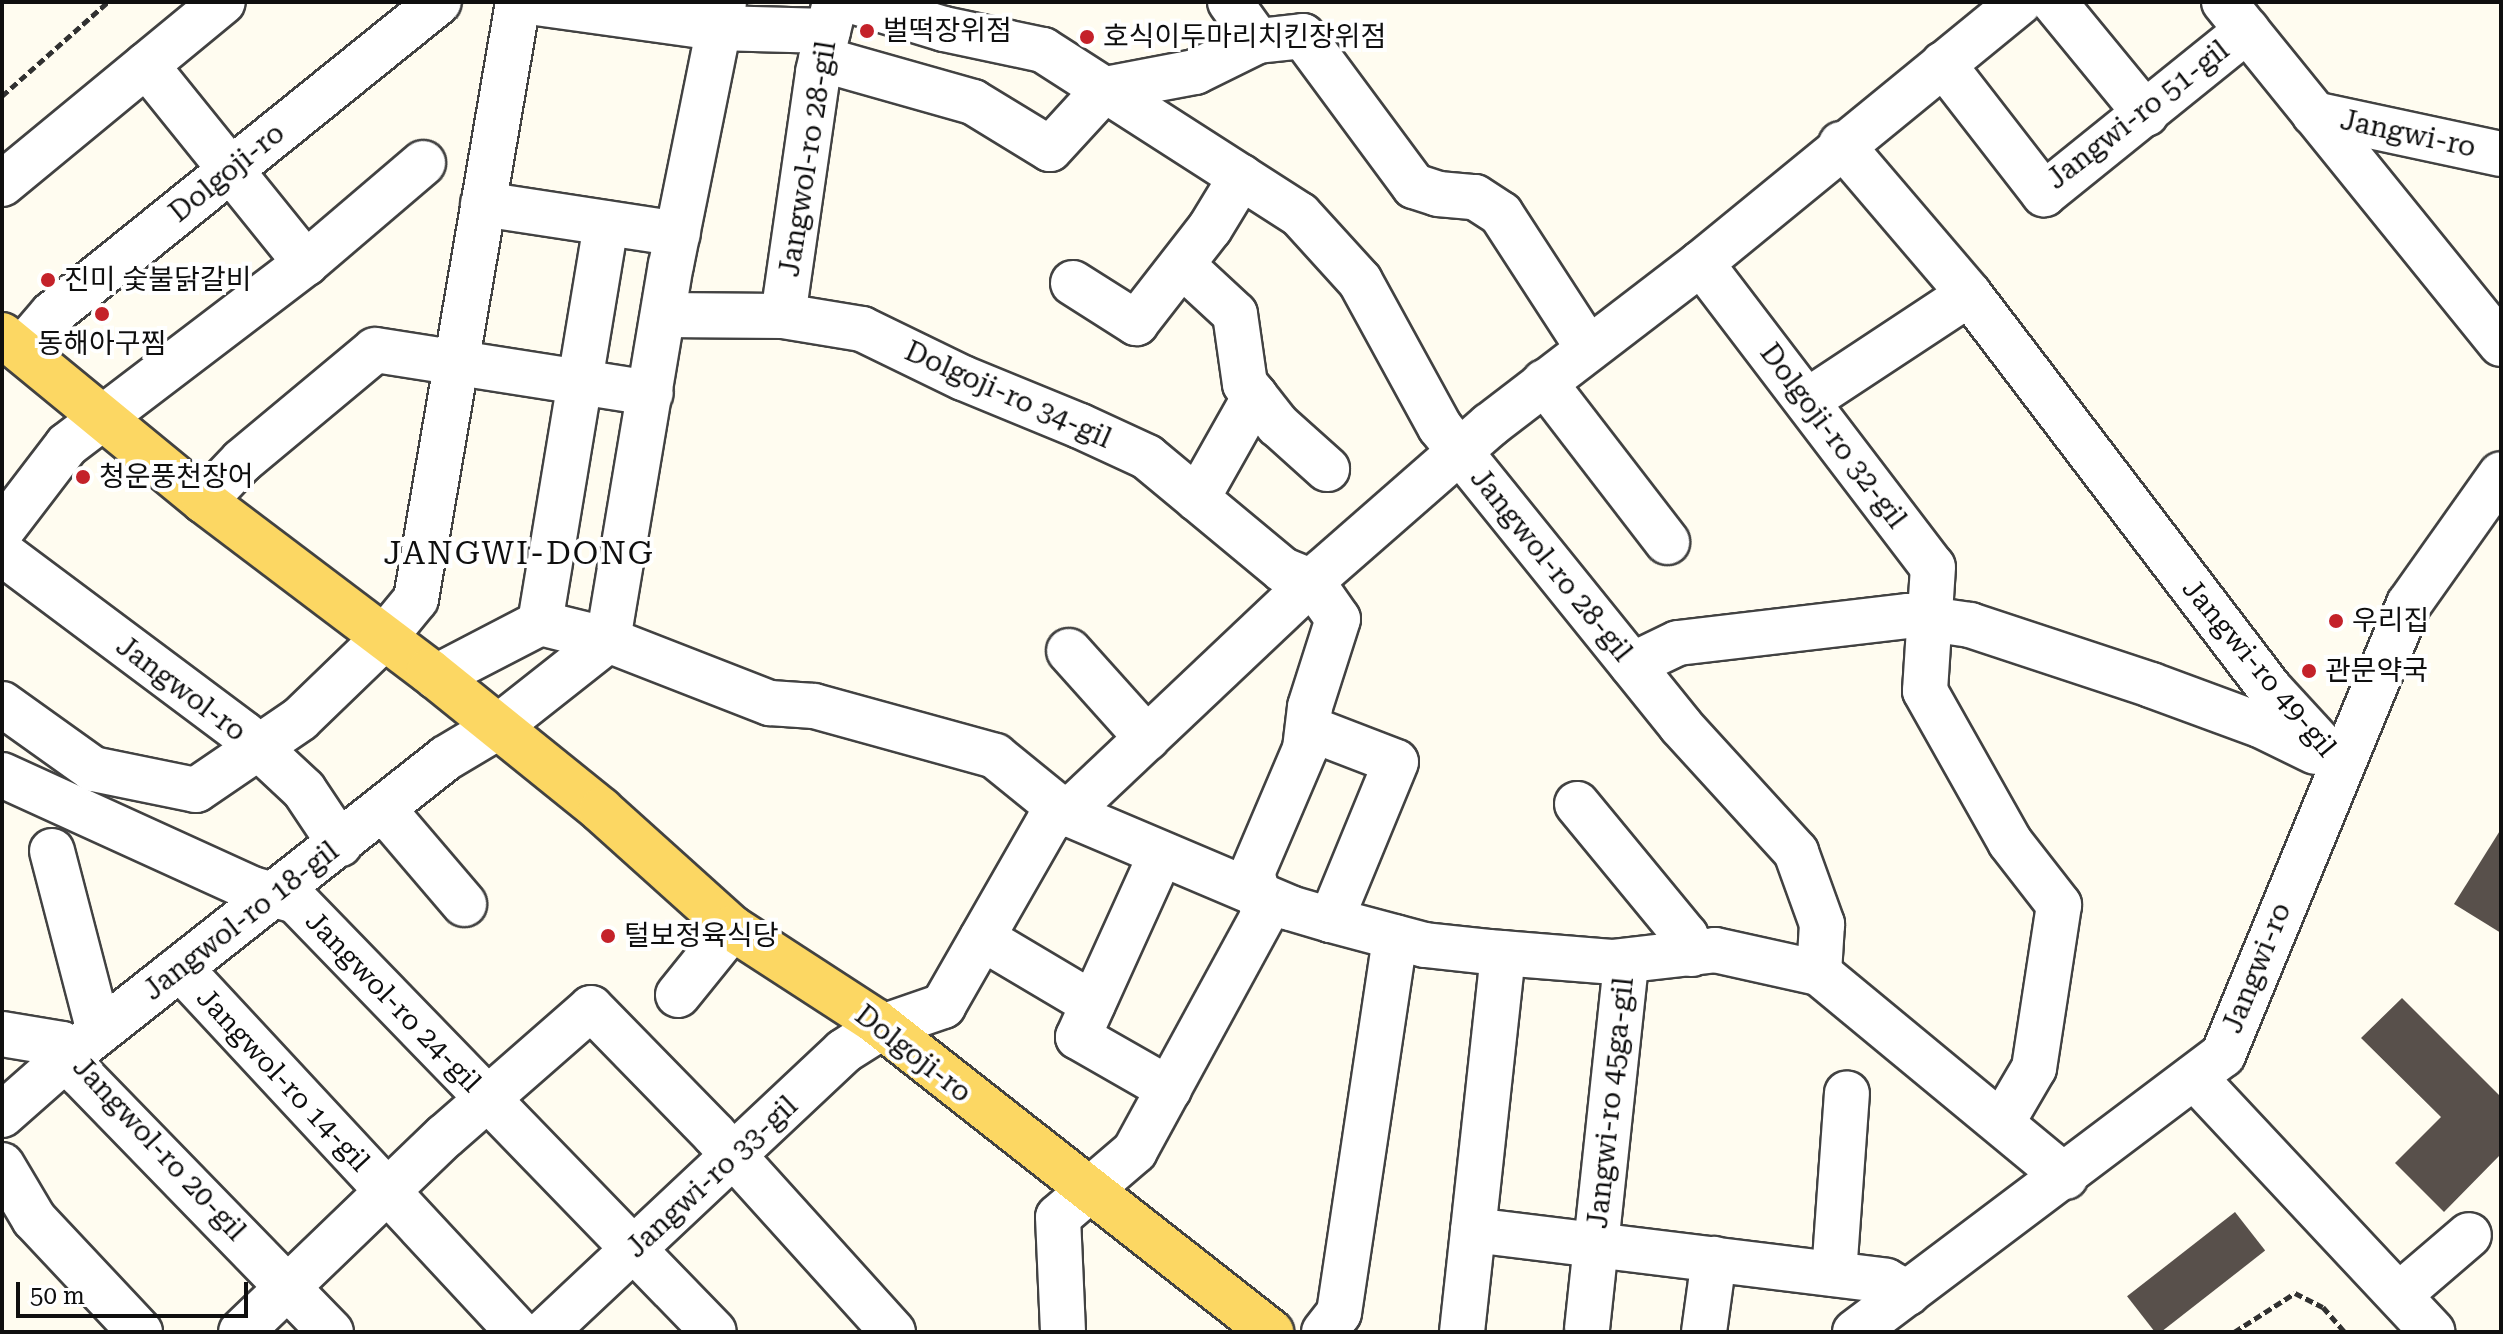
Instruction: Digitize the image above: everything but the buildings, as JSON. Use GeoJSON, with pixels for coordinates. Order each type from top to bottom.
{"type":"FeatureCollection","features":[{"type":"Feature","properties":{"kind":"main road","name":"Dolgoji-ro"},"geometry":{"type":"LineString","coordinates":[[12,343],[106,417],[204,501],[498,727],[732,928],[882,1027],[1259,1328]]}},
{"type":"Feature","properties":{"kind":"street"},"geometry":{"type":"LineString","coordinates":[[2,184],[223,2]]}},
{"type":"Feature","properties":{"kind":"street","name":"Dolgoji-ro"},"geometry":{"type":"LineString","coordinates":[[12,343],[439,2]]}},
{"type":"Feature","properties":{"kind":"street"},"geometry":{"type":"LineString","coordinates":[[2,704],[93,769],[196,790],[300,719],[384,638],[416,599],[518,2]]}},
{"type":"Feature","properties":{"kind":"street"},"geometry":{"type":"LineString","coordinates":[[529,2],[835,24],[1050,149],[1105,89],[1195,72],[1258,41],[1303,36],[1414,186],[1438,194],[1475,197],[1501,214],[1588,348]]}},
{"type":"Feature","properties":{"kind":"street"},"geometry":{"type":"LineString","coordinates":[[936,2],[1043,50]]}},
{"type":"Feature","properties":{"kind":"street"},"geometry":{"type":"LineString","coordinates":[[1230,2],[1258,41]]}},
{"type":"Feature","properties":{"kind":"street"},"geometry":{"type":"LineString","coordinates":[[882,1027],[943,1006],[1049,821],[1064,812],[1147,738],[1312,582],[1544,382],[1701,263],[1841,144],[2020,2]]}},
{"type":"Feature","properties":{"kind":"street"},"geometry":{"type":"LineString","coordinates":[[2054,2],[2146,114]]}},
{"type":"Feature","properties":{"kind":"street"},"geometry":{"type":"LineString","coordinates":[[498,727],[608,640],[678,234],[720,15]]}},
{"type":"Feature","properties":{"kind":"street","name":"Jangwi-ro 51-gil"},"geometry":{"type":"LineString","coordinates":[[1943,64],[2044,194],[2146,114],[2236,16],[2501,344]]}},
{"type":"Feature","properties":{"kind":"street","name":"Jangwol-ro 28-gil"},"geometry":{"type":"LineString","coordinates":[[783,316],[835,24],[944,29],[1043,50],[1105,89],[1300,215],[1360,281],[1440,427],[1632,665],[1796,852],[1822,924],[1819,973]]}},
{"type":"Feature","properties":{"kind":"street"},"geometry":{"type":"LineString","coordinates":[[146,65],[229,172],[306,263]]}},
{"type":"Feature","properties":{"kind":"street","name":"Jangwi-ro"},"geometry":{"type":"LineString","coordinates":[[2314,114],[2501,154]]}},
{"type":"Feature","properties":{"kind":"street","name":"Jangwi-ro 49-gil"},"geometry":{"type":"LineString","coordinates":[[1841,144],[1969,294],[2270,689],[2339,764]]}},
{"type":"Feature","properties":{"kind":"street"},"geometry":{"type":"LineString","coordinates":[[2,530],[67,445],[306,263],[423,163]]}},
{"type":"Feature","properties":{"kind":"street"},"geometry":{"type":"LineString","coordinates":[[1073,283],[1136,323],[1182,265],[1241,177]]}},
{"type":"Feature","properties":{"kind":"street"},"geometry":{"type":"LineString","coordinates":[[483,204],[678,234]]}},
{"type":"Feature","properties":{"kind":"street"},"geometry":{"type":"LineString","coordinates":[[540,623],[606,223]]}},
{"type":"Feature","properties":{"kind":"street","name":"Dolgoji-ro 32-gil"},"geometry":{"type":"LineString","coordinates":[[1701,263],[1933,567],[1932,620],[1925,691],[2010,842],[2059,905],[2034,1068],[2003,1121]]}},
{"type":"Feature","properties":{"kind":"street"},"geometry":{"type":"LineString","coordinates":[[1182,265],[1235,314],[1245,384],[1278,425],[1327,469]]}},
{"type":"Feature","properties":{"kind":"street"},"geometry":{"type":"LineString","coordinates":[[1807,401],[1969,294]]}},
{"type":"Feature","properties":{"kind":"street","name":"Dolgoji-ro 34-gil"},"geometry":{"type":"LineString","coordinates":[[664,315],[783,316],[862,329],[1147,457],[1283,570],[1312,582]]}},
{"type":"Feature","properties":{"kind":"street"},"geometry":{"type":"LineString","coordinates":[[204,501],[242,461],[375,350],[651,393]]}},
{"type":"Feature","properties":{"kind":"street"},"geometry":{"type":"LineString","coordinates":[[1544,382],[1667,542]]}},
{"type":"Feature","properties":{"kind":"street"},"geometry":{"type":"LineString","coordinates":[[1197,499],[1255,396]]}},
{"type":"Feature","properties":{"kind":"street","name":"Jangwi-ro"},"geometry":{"type":"LineString","coordinates":[[1855,1332],[2066,1177],[2223,1055],[2339,764],[2409,604],[2501,474]]}},
{"type":"Feature","properties":{"kind":"street","name":"Jangwol-ro"},"geometry":{"type":"LineString","coordinates":[[2,553],[258,749],[304,790],[340,844]]}},
{"type":"Feature","properties":{"kind":"street"},"geometry":{"type":"LineString","coordinates":[[1063,1332],[1058,1217],[1135,1151],[1264,914],[1252,873],[1305,749],[1338,619],[1312,582]]}},
{"type":"Feature","properties":{"kind":"street","name":"Jangwi-ro 49-gil"},"geometry":{"type":"LineString","coordinates":[[1632,665],[1678,643],[1908,616],[1970,625],[2151,685],[2260,725],[2339,764]]}},
{"type":"Feature","properties":{"kind":"street"},"geometry":{"type":"LineString","coordinates":[[436,677],[540,623],[608,640],[770,703],[814,706],[995,756],[1064,812]]}},
{"type":"Feature","properties":{"kind":"street"},"geometry":{"type":"LineString","coordinates":[[1069,651],[1147,738]]}},
{"type":"Feature","properties":{"kind":"street","name":"Jangwol-ro 18-gil"},"geometry":{"type":"LineString","coordinates":[[2,1115],[84,1043],[446,758],[498,727]]}},
{"type":"Feature","properties":{"kind":"street"},"geometry":{"type":"LineString","coordinates":[[1308,728],[1396,762],[1331,920]]}},
{"type":"Feature","properties":{"kind":"street"},"geometry":{"type":"LineString","coordinates":[[71,805],[93,769]]}},
{"type":"Feature","properties":{"kind":"street","name":"Jangwol-ro 24-gil"},"geometry":{"type":"LineString","coordinates":[[2,775],[274,895],[296,901],[714,1332]]}},
{"type":"Feature","properties":{"kind":"street"},"geometry":{"type":"LineString","coordinates":[[1577,804],[1686,936],[1692,954]]}},
{"type":"Feature","properties":{"kind":"street"},"geometry":{"type":"LineString","coordinates":[[383,809],[464,904]]}},
{"type":"Feature","properties":{"kind":"street","name":"Jangwi-ro 45ga-gil"},"geometry":{"type":"LineString","coordinates":[[1064,812],[1258,895],[1331,920],[1395,937],[1503,953],[1626,962],[1715,950],[1819,973]]}},
{"type":"Feature","properties":{"kind":"street"},"geometry":{"type":"LineString","coordinates":[[52,851],[84,1043]]}},
{"type":"Feature","properties":{"kind":"street"},"geometry":{"type":"LineString","coordinates":[[1085,1021],[1161,854]]}},
{"type":"Feature","properties":{"kind":"street"},"geometry":{"type":"LineString","coordinates":[[678,995],[732,928]]}},
{"type":"Feature","properties":{"kind":"street"},"geometry":{"type":"LineString","coordinates":[[1324,1332],[1339,1313],[1395,937]]}},
{"type":"Feature","properties":{"kind":"street"},"geometry":{"type":"LineString","coordinates":[[982,938],[1169,1089]]}},
{"type":"Feature","properties":{"kind":"street"},"geometry":{"type":"LineString","coordinates":[[1462,1332],[1503,953]]}},
{"type":"Feature","properties":{"kind":"street","name":"Jangwi-ro 45ga-gil"},"geometry":{"type":"LineString","coordinates":[[1587,1329],[1626,962]]}},
{"type":"Feature","properties":{"kind":"street","name":"Jangwol-ro 14-gil"},"geometry":{"type":"LineString","coordinates":[[180,968],[386,1193]]}},
{"type":"Feature","properties":{"kind":"street"},"geometry":{"type":"LineString","coordinates":[[1819,973],[2003,1121],[2066,1177]]}},
{"type":"Feature","properties":{"kind":"street","name":"Jangwol-ro 14-gil"},"geometry":{"type":"LineString","coordinates":[[241,1332],[487,1099],[591,1008],[733,1158]]}},
{"type":"Feature","properties":{"kind":"street","name":"Jangwi-ro 33-gil"},"geometry":{"type":"LineString","coordinates":[[545,1332],[844,1051],[882,1027]]}},
{"type":"Feature","properties":{"kind":"street","name":"Jangwol-ro 20-gil"},"geometry":{"type":"LineString","coordinates":[[2,1034],[62,1044],[84,1043],[80,1074],[331,1332]]}},
{"type":"Feature","properties":{"kind":"street"},"geometry":{"type":"LineString","coordinates":[[2194,1077],[2433,1332]]}},
{"type":"Feature","properties":{"kind":"street"},"geometry":{"type":"LineString","coordinates":[[1834,1274],[1847,1093]]}},
{"type":"Feature","properties":{"kind":"street"},"geometry":{"type":"LineString","coordinates":[[733,1158],[893,1332]]}},
{"type":"Feature","properties":{"kind":"street"},"geometry":{"type":"LineString","coordinates":[[2,1165],[34,1219],[140,1332]]}},
{"type":"Feature","properties":{"kind":"street"},"geometry":{"type":"LineString","coordinates":[[386,1193],[518,1332]]}},
{"type":"Feature","properties":{"kind":"street"},"geometry":{"type":"LineString","coordinates":[[1473,1230],[1886,1281],[1908,1293]]}},
{"type":"Feature","properties":{"kind":"street"},"geometry":{"type":"LineString","coordinates":[[2399,1295],[2469,1235]]}},
{"type":"Feature","properties":{"kind":"street"},"geometry":{"type":"LineString","coordinates":[[1704,1332],[1714,1259]]}},
{"type":"Feature","properties":{"kind":"path"},"geometry":{"type":"LineString","coordinates":[[2,96],[108,2]]}},
{"type":"Feature","properties":{"kind":"path"},"geometry":{"type":"LineString","coordinates":[[2234,1332],[2295,1293],[2323,1307],[2345,1332]]}},
{"type":"Feature","properties":{"kind":"place","name":"벌떡장위점"},"geometry":{"type":"Point","coordinates":[867,31]}},
{"type":"Feature","properties":{"kind":"place","name":"호식이두마리치킨장위점"},"geometry":{"type":"Point","coordinates":[1087,37]}},
{"type":"Feature","properties":{"kind":"place","name":"진미 숯불닭갈비"},"geometry":{"type":"Point","coordinates":[48,280]}},
{"type":"Feature","properties":{"kind":"place","name":"동해아구찜"},"geometry":{"type":"Point","coordinates":[102,314]}},
{"type":"Feature","properties":{"kind":"place","name":"청운풍천장어"},"geometry":{"type":"Point","coordinates":[83,477]}},
{"type":"Feature","properties":{"kind":"place","name":"우리집"},"geometry":{"type":"Point","coordinates":[2336,621]}},
{"type":"Feature","properties":{"kind":"place","name":"관문약국"},"geometry":{"type":"Point","coordinates":[2309,671]}},
{"type":"Feature","properties":{"kind":"place","name":"털보정육식당"},"geometry":{"type":"Point","coordinates":[608,936]}},
{"type":"Feature","properties":{"kind":"district","name":"JANGWI-DONG"},"geometry":{"type":"Point","coordinates":[519,553]}}]}
